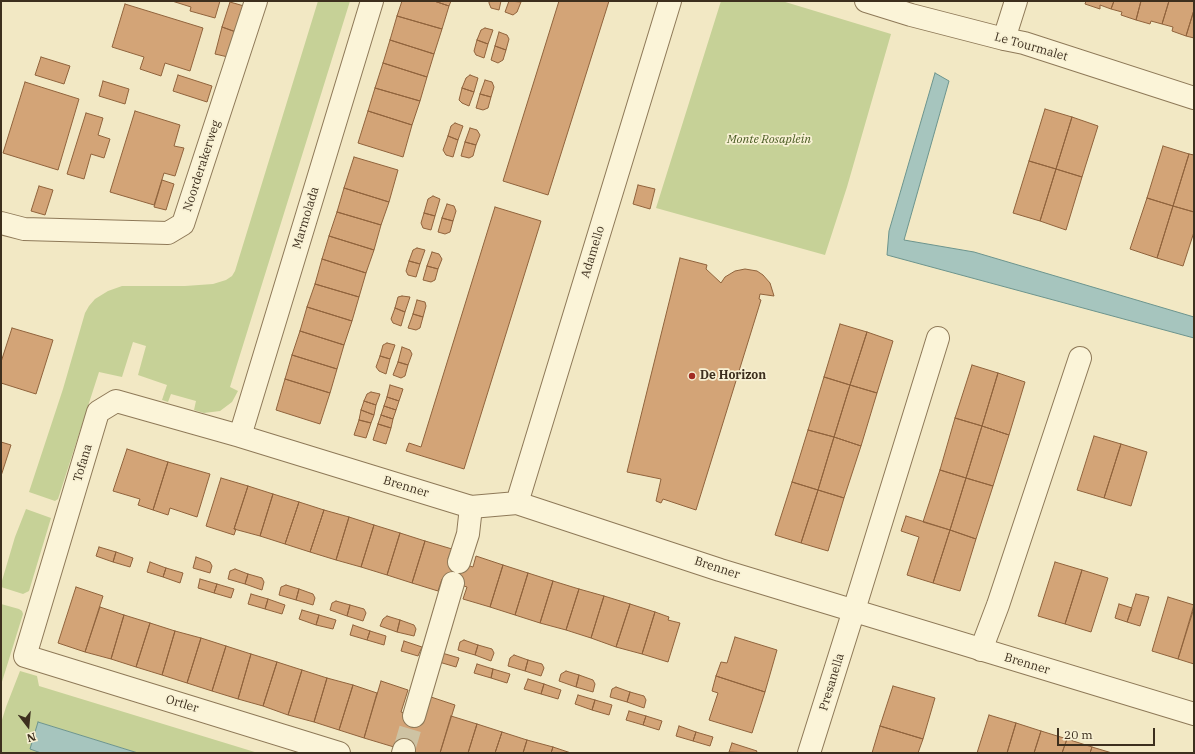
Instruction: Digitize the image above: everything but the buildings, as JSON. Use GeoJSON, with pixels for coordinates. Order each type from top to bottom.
{"type":"FeatureCollection","features":[{"type":"Feature","properties":{"kind":"street","name":"Noorderakerweg"},"geometry":{"type":"LineString","coordinates":[[1,223],[24,229],[168,233],[183,224],[256,1]]}},
{"type":"Feature","properties":{"kind":"street","name":"Marmolada"},"geometry":{"type":"LineString","coordinates":[[240,436],[372,1]]}},
{"type":"Feature","properties":{"kind":"street","name":"Adamello"},"geometry":{"type":"LineString","coordinates":[[517,503],[670,1]]}},
{"type":"Feature","properties":{"kind":"street","name":"Le Tourmalet"},"geometry":{"type":"LineString","coordinates":[[866,1],[900,6],[1004,39],[1024,43],[1194,98]]}},
{"type":"Feature","properties":{"kind":"street"},"geometry":{"type":"LineString","coordinates":[[1004,39],[1016,1]]}},
{"type":"Feature","properties":{"kind":"street","name":"Presanella"},"geometry":{"type":"LineString","coordinates":[[810,753],[938,338]]}},
{"type":"Feature","properties":{"kind":"street"},"geometry":{"type":"LineString","coordinates":[[981,650],[1080,358]]}},
{"type":"Feature","properties":{"kind":"street","name":"Tofana"},"geometry":{"type":"LineString","coordinates":[[25,656],[98,412],[116,402],[240,436]]}},
{"type":"Feature","properties":{"kind":"street","name":"Brenner"},"geometry":{"type":"LineString","coordinates":[[240,436],[471,507],[517,503],[720,570],[1194,714]]}},
{"type":"Feature","properties":{"kind":"street"},"geometry":{"type":"LineString","coordinates":[[460,562],[468,534],[471,507]]}},
{"type":"Feature","properties":{"kind":"street"},"geometry":{"type":"LineString","coordinates":[[414,716],[453,583]]}},
{"type":"Feature","properties":{"kind":"street","name":"Ortler"},"geometry":{"type":"LineString","coordinates":[[25,656],[339,753]]}},
{"type":"Feature","properties":{"kind":"green space"},"geometry":{"type":"Polygon","coordinates":[[[318,1],[350,1],[230,387],[238,391],[232,402],[220,411],[204,413],[194,410],[196,401],[171,394],[168,402],[162,400],[167,385],[138,375],[146,346],[133,342],[122,377],[99,372],[58,499],[55,501],[29,492],[63,389],[85,313],[95,299],[108,291],[122,286],[185,286],[213,284],[226,280],[232,276],[235,271],[318,1]]]}},
{"type":"Feature","properties":{"kind":"green space","name":"Monte Rosaplein"},"geometry":{"type":"Polygon","coordinates":[[[721,1],[782,1],[891,34],[847,187],[825,255],[656,208],[721,1]]]}},
{"type":"Feature","properties":{"kind":"green space"},"geometry":{"type":"Polygon","coordinates":[[[26,509],[51,518],[29,591],[23,594],[1,587],[1,584],[15,537],[26,509]]]}},
{"type":"Feature","properties":{"kind":"green space"},"geometry":{"type":"Polygon","coordinates":[[[1,604],[19,609],[23,614],[1,685],[1,604]]]}},
{"type":"Feature","properties":{"kind":"green space"},"geometry":{"type":"Polygon","coordinates":[[[20,671],[37,676],[39,686],[258,753],[138,753],[38,722],[30,749],[41,753],[1,753],[1,723],[20,671]]]}},
{"type":"Feature","properties":{"kind":"water"},"geometry":{"type":"Polygon","coordinates":[[[935,73],[949,81],[904,240],[974,252],[1194,317],[1194,338],[887,255],[889,231],[935,73]]]}},
{"type":"Feature","properties":{"kind":"water"},"geometry":{"type":"Polygon","coordinates":[[[38,722],[138,753],[41,753],[30,749],[38,722]]]}},
{"type":"Feature","properties":{"kind":"tunnel"},"geometry":{"type":"LineString","coordinates":[[404,750],[414,716]]}},
{"type":"Feature","properties":{"kind":"place","name":"De Horizon"},"geometry":{"type":"Point","coordinates":[692,376]}}]}
